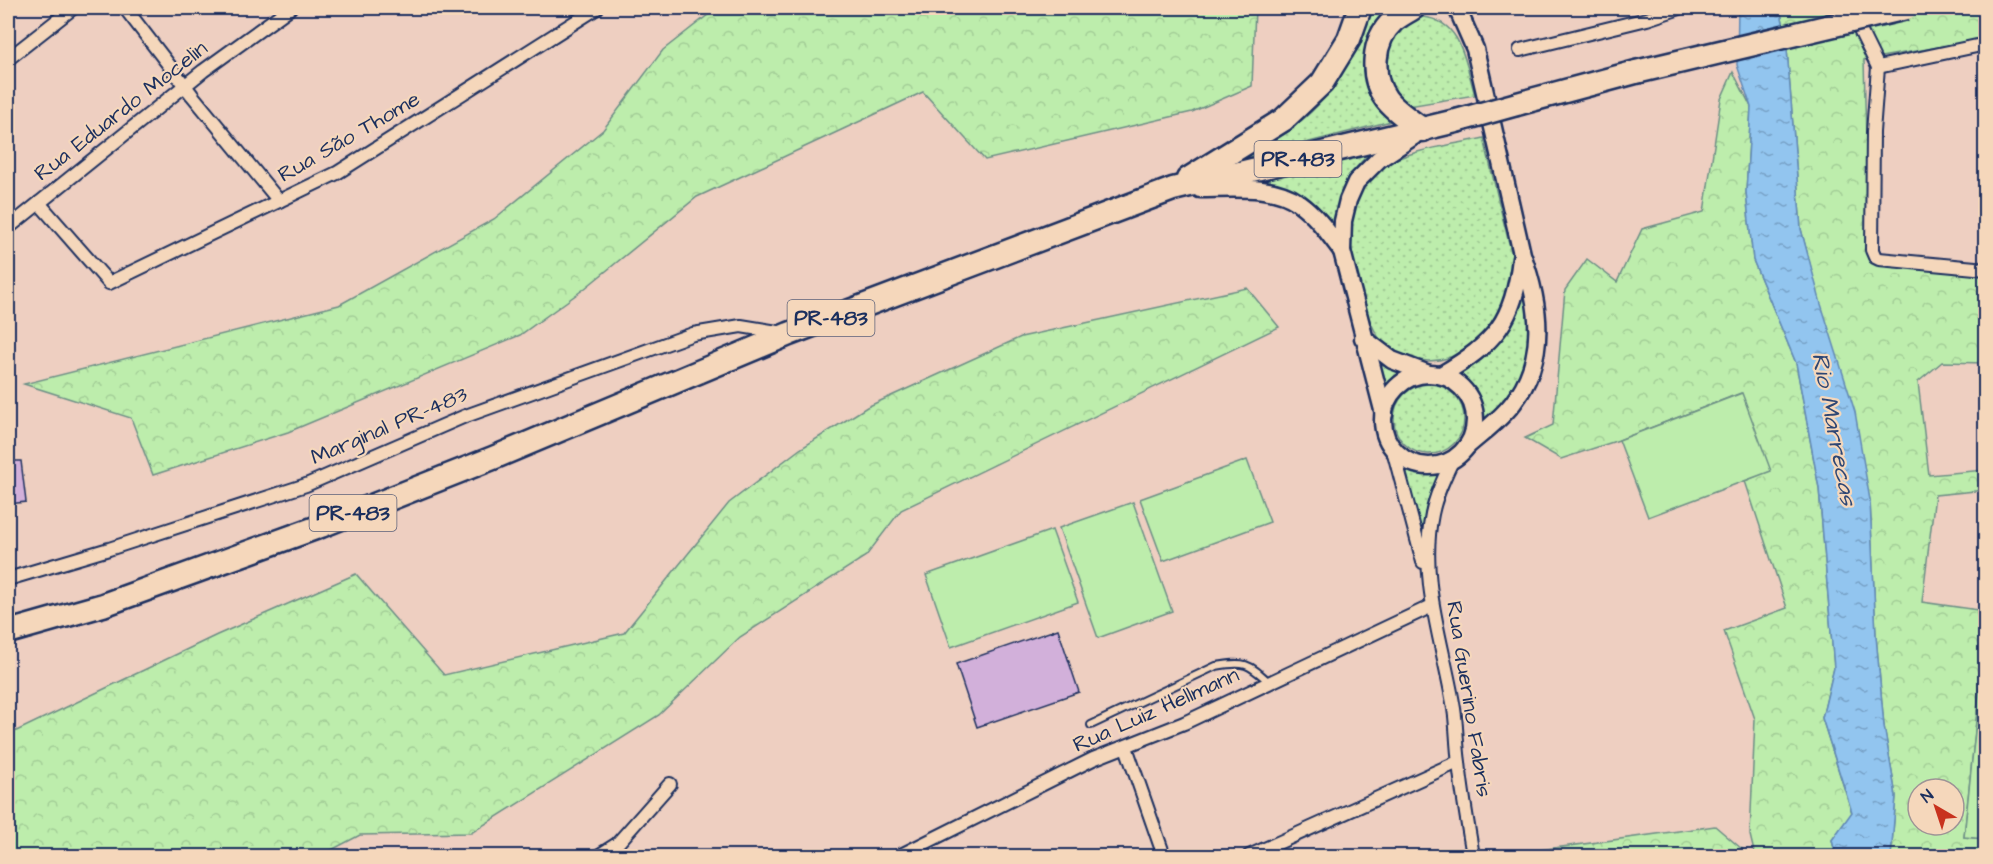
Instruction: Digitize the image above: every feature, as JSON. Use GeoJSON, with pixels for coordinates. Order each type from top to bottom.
{"type":"FeatureCollection","features":[{"type":"Feature","properties":{"kind":"highway"},"geometry":{"type":"LineString","coordinates":[[1173,189],[1283,120],[1322,83],[1349,39],[1360,8]]}},
{"type":"Feature","properties":{"kind":"highway"},"geometry":{"type":"LineString","coordinates":[[1413,8],[1393,21],[1383,33],[1376,49],[1376,69],[1379,87],[1387,101],[1423,130]]}},
{"type":"Feature","properties":{"kind":"highway","name":"PR-483"},"geometry":{"type":"LineString","coordinates":[[8,632],[103,605],[321,526],[493,458],[789,334],[1173,189],[1423,130],[1636,72],[1908,8]]}},
{"type":"Feature","properties":{"kind":"street"},"geometry":{"type":"LineString","coordinates":[[8,59],[72,8]]}},
{"type":"Feature","properties":{"kind":"street"},"geometry":{"type":"LineString","coordinates":[[125,8],[279,201]]}},
{"type":"Feature","properties":{"kind":"street","name":"Rua Eduardo Mocelin"},"geometry":{"type":"LineString","coordinates":[[8,228],[186,86],[290,8]]}},
{"type":"Feature","properties":{"kind":"street","name":"Rua São Thome"},"geometry":{"type":"LineString","coordinates":[[39,203],[109,283],[337,174],[597,8]]}},
{"type":"Feature","properties":{"kind":"street"},"geometry":{"type":"LineString","coordinates":[[1429,584],[1428,540],[1432,512],[1440,487],[1453,459],[1514,402],[1529,378],[1539,328],[1532,280],[1522,254],[1475,49],[1457,8]]}},
{"type":"Feature","properties":{"kind":"street"},"geometry":{"type":"LineString","coordinates":[[1520,50],[1647,19],[1680,8]]}},
{"type":"Feature","properties":{"kind":"street"},"geometry":{"type":"LineString","coordinates":[[1849,8],[1878,67],[1873,132],[1872,250],[1875,257],[1986,269]]}},
{"type":"Feature","properties":{"kind":"street"},"geometry":{"type":"LineString","coordinates":[[1878,67],[1986,44]]}},
{"type":"Feature","properties":{"kind":"street"},"geometry":{"type":"LineString","coordinates":[[1423,130],[1379,159],[1356,182],[1348,200],[1343,221],[1342,251],[1384,414],[1386,436],[1399,455],[1420,465],[1431,466],[1453,459]]}},
{"type":"Feature","properties":{"kind":"street"},"geometry":{"type":"LineString","coordinates":[[1173,189],[1268,190],[1298,201],[1319,221],[1342,251]]}},
{"type":"Feature","properties":{"kind":"street"},"geometry":{"type":"LineString","coordinates":[[1384,414],[1392,393],[1399,385],[1408,379],[1436,375],[1468,359],[1489,342],[1502,325],[1513,304],[1519,282],[1522,254]]}},
{"type":"Feature","properties":{"kind":"street","name":"Marginal PR-483"},"geometry":{"type":"LineString","coordinates":[[8,579],[110,549],[306,485],[463,417],[693,334],[741,326],[789,334]]}},
{"type":"Feature","properties":{"kind":"street"},"geometry":{"type":"LineString","coordinates":[[1363,338],[1392,360],[1451,379],[1460,386],[1472,404],[1475,415],[1472,437],[1466,447]]}},
{"type":"Feature","properties":{"kind":"street"},"geometry":{"type":"LineString","coordinates":[[1392,447],[1429,584]]}},
{"type":"Feature","properties":{"kind":"street","name":"Rua Guerino Fabris"},"geometry":{"type":"LineString","coordinates":[[1429,584],[1454,705],[1458,762],[1473,856]]}},
{"type":"Feature","properties":{"kind":"street","name":"Rua Luiz Hellmann"},"geometry":{"type":"LineString","coordinates":[[899,856],[1093,759],[1184,723],[1432,606]]}},
{"type":"Feature","properties":{"kind":"street"},"geometry":{"type":"LineString","coordinates":[[1126,747],[1164,856]]}},
{"type":"Feature","properties":{"kind":"street"},"geometry":{"type":"LineString","coordinates":[[1249,856],[1458,762]]}},
{"type":"Feature","properties":{"kind":"street"},"geometry":{"type":"LineString","coordinates":[[597,856],[617,844],[670,784]]}},
{"type":"Feature","properties":{"kind":"lane"},"geometry":{"type":"LineString","coordinates":[[1091,725],[1216,666],[1234,663],[1251,666],[1270,682]]}},
{"type":"Feature","properties":{"kind":"green space"},"geometry":{"type":"Polygon","coordinates":[[[761,8],[1255,8],[1252,86],[1192,112],[985,160],[923,92],[697,197],[584,289],[520,335],[288,432],[153,475],[131,418],[24,384],[339,305],[494,219],[603,130],[663,50],[713,11],[749,11],[761,8]]]}},
{"type":"Feature","properties":{"kind":"green space"},"geometry":{"type":"Polygon","coordinates":[[[1370,8],[1391,9],[1378,106],[1391,121],[1239,160],[1287,132],[1323,99],[1338,80],[1350,59],[1370,8]]]}},
{"type":"Feature","properties":{"kind":"green space"},"geometry":{"type":"Polygon","coordinates":[[[1780,8],[1985,8],[1985,39],[1864,60],[1869,260],[1985,274],[1985,363],[1942,362],[1918,382],[1929,475],[1985,470],[1985,490],[1935,495],[1922,602],[1985,611],[1985,635],[1966,818],[1966,777],[1906,777],[1906,837],[1985,839],[1985,856],[1891,856],[1896,796],[1884,726],[1876,636],[1870,500],[1801,229],[1786,36],[1780,8]]]}},
{"type":"Feature","properties":{"kind":"green space"},"geometry":{"type":"Polygon","coordinates":[[[1423,17],[1436,20],[1454,35],[1465,58],[1475,95],[1409,106],[1390,90],[1385,60],[1389,42],[1403,26],[1423,17]]]}},
{"type":"Feature","properties":{"kind":"green space"},"geometry":{"type":"Polygon","coordinates":[[[1733,72],[1751,107],[1746,192],[1753,260],[1796,363],[1819,488],[1834,668],[1822,718],[1852,813],[1832,840],[1836,856],[1755,856],[1750,835],[1755,719],[1724,631],[1787,608],[1745,481],[1770,470],[1741,393],[1619,440],[1561,459],[1525,438],[1553,425],[1565,290],[1587,259],[1617,282],[1642,229],[1704,212],[1721,99],[1733,72]]]}},
{"type":"Feature","properties":{"kind":"green space"},"geometry":{"type":"Polygon","coordinates":[[[1484,138],[1513,258],[1509,289],[1501,310],[1488,329],[1457,354],[1428,361],[1407,358],[1389,348],[1382,341],[1366,311],[1350,241],[1354,203],[1370,176],[1390,162],[1415,152],[1484,138]]]}},
{"type":"Feature","properties":{"kind":"green space"},"geometry":{"type":"Polygon","coordinates":[[[1370,153],[1352,173],[1343,192],[1338,240],[1254,181],[1370,153]]]}},
{"type":"Feature","properties":{"kind":"green space"},"geometry":{"type":"Polygon","coordinates":[[[1526,271],[1531,352],[1514,391],[1479,430],[1481,412],[1476,396],[1467,383],[1452,374],[1466,367],[1526,271]]]}},
{"type":"Feature","properties":{"kind":"green space"},"geometry":{"type":"Polygon","coordinates":[[[1247,288],[1279,327],[901,510],[866,556],[740,637],[659,715],[471,833],[360,835],[320,856],[8,856],[8,735],[217,635],[356,574],[444,675],[624,633],[729,503],[800,449],[867,407],[1021,337],[1247,288]]]}},
{"type":"Feature","properties":{"kind":"green space"},"geometry":{"type":"Polygon","coordinates":[[[1369,349],[1410,372],[1394,382],[1384,395],[1369,349]]]}},
{"type":"Feature","properties":{"kind":"green space"},"geometry":{"type":"Polygon","coordinates":[[[1429,384],[1442,387],[1454,394],[1461,406],[1464,419],[1461,432],[1454,444],[1442,451],[1429,454],[1416,451],[1404,444],[1397,432],[1394,419],[1397,406],[1404,394],[1416,387],[1429,384]]]}},
{"type":"Feature","properties":{"kind":"green space"},"geometry":{"type":"Polygon","coordinates":[[[1742,393],[1771,471],[1648,517],[1619,440],[1742,393]]]}},
{"type":"Feature","properties":{"kind":"green space"},"geometry":{"type":"Polygon","coordinates":[[[1247,460],[1270,522],[1163,561],[1140,499],[1247,460]]]}},
{"type":"Feature","properties":{"kind":"green space"},"geometry":{"type":"Polygon","coordinates":[[[1403,465],[1421,471],[1440,469],[1421,537],[1403,465]]]}},
{"type":"Feature","properties":{"kind":"green space"},"geometry":{"type":"Polygon","coordinates":[[[1133,502],[1172,611],[1098,638],[1059,528],[1133,502]]]}},
{"type":"Feature","properties":{"kind":"green space"},"geometry":{"type":"Polygon","coordinates":[[[1052,530],[1078,602],[951,647],[926,575],[1052,530]]]}},
{"type":"Feature","properties":{"kind":"green space"},"geometry":{"type":"Polygon","coordinates":[[[1985,635],[1985,839],[1964,837],[1966,837],[1966,818],[1985,635]]]}},
{"type":"Feature","properties":{"kind":"green space"},"geometry":{"type":"Polygon","coordinates":[[[1715,826],[1750,856],[1496,856],[1715,826]]]}},
{"type":"Feature","properties":{"kind":"water","name":"Rio Marrecas"},"geometry":{"type":"Polygon","coordinates":[[[1738,8],[1780,8],[1786,36],[1801,229],[1821,304],[1855,412],[1870,500],[1876,636],[1884,726],[1896,796],[1891,856],[1836,856],[1832,840],[1852,812],[1822,718],[1834,668],[1819,488],[1796,363],[1753,260],[1746,192],[1751,107],[1737,65],[1738,8]]]}},
{"type":"Feature","properties":{"kind":"building"},"geometry":{"type":"Polygon","coordinates":[[[8,461],[21,461],[26,502],[8,504],[8,461]]]}},
{"type":"Feature","properties":{"kind":"building"},"geometry":{"type":"Polygon","coordinates":[[[1058,629],[1079,692],[977,727],[956,664],[1058,629]]]}}]}
